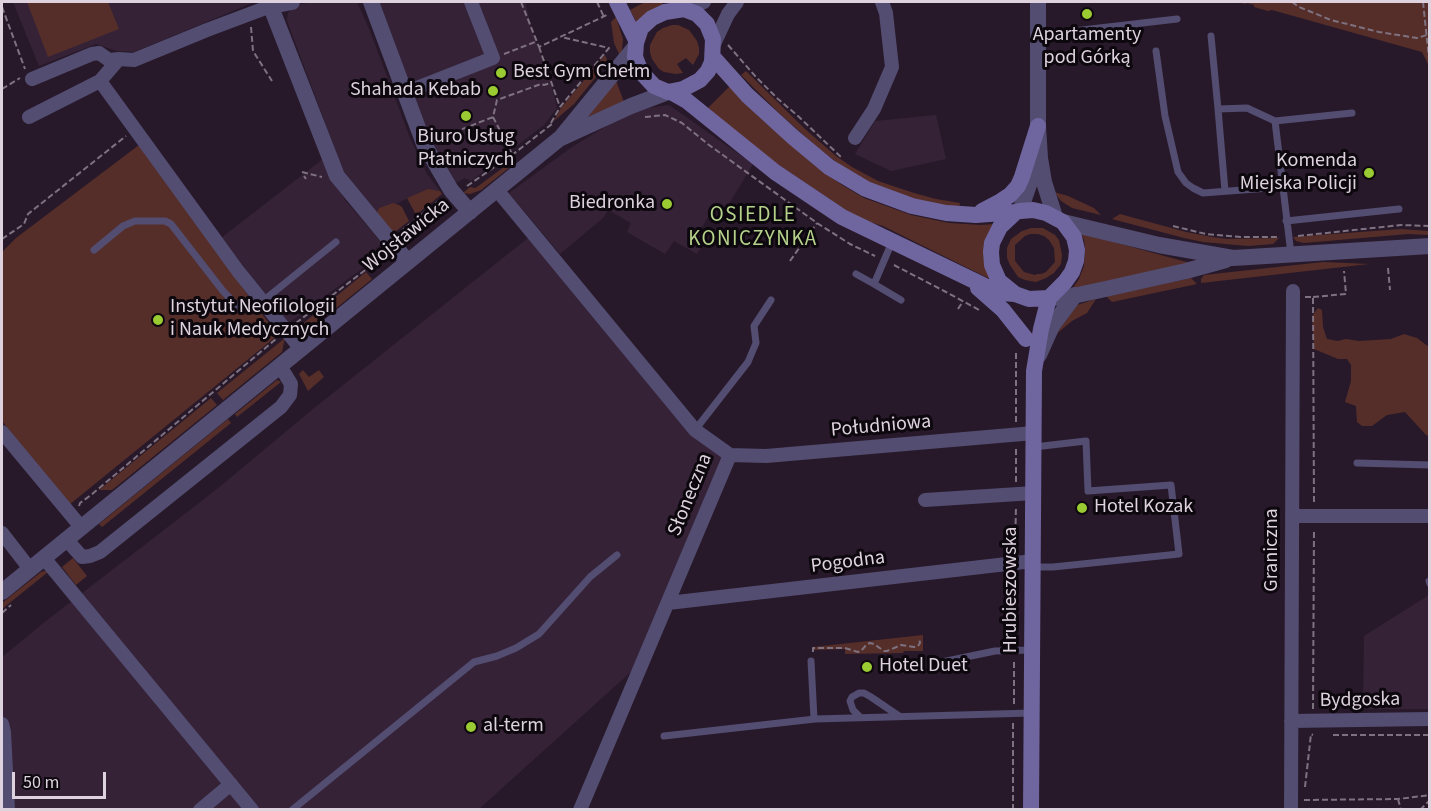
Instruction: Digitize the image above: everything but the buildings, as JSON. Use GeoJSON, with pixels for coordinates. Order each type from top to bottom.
{"type":"FeatureCollection","features":[{"type":"Feature","properties":{"kind":"main road"},"geometry":{"type":"LineString","coordinates":[[617,2],[636,44]]}},
{"type":"Feature","properties":{"kind":"main road"},"geometry":{"type":"LineString","coordinates":[[1035,366],[1049,298],[1068,278],[1076,261],[1076,242],[1071,231],[1059,219],[1039,211],[976,215],[946,213],[912,206],[874,193],[829,167],[747,95],[704,20],[697,14],[681,7],[656,16],[641,28],[636,44],[637,62],[644,76],[654,86],[670,92],[696,108],[775,172],[824,206],[851,222],[969,280],[1002,293],[1029,298],[1049,298]]}},
{"type":"Feature","properties":{"kind":"main road"},"geometry":{"type":"LineString","coordinates":[[670,92],[690,86],[700,80],[711,66],[718,48]]}},
{"type":"Feature","properties":{"kind":"main road"},"geometry":{"type":"LineString","coordinates":[[976,215],[1010,195],[1018,186],[1038,126]]}},
{"type":"Feature","properties":{"kind":"main road"},"geometry":{"type":"LineString","coordinates":[[1018,212],[1006,220],[998,231],[991,252],[992,265],[998,278],[1015,294],[1021,344]]}},
{"type":"Feature","properties":{"kind":"main road"},"geometry":{"type":"LineString","coordinates":[[969,280],[1004,310],[1035,366]]}},
{"type":"Feature","properties":{"kind":"main road","name":"Hrubieszowska"},"geometry":{"type":"LineString","coordinates":[[1031,810],[1035,366]]}},
{"type":"Feature","properties":{"kind":"street"},"geometry":{"type":"LineString","coordinates":[[31,79],[92,54],[99,53],[109,60],[134,60],[270,4],[292,2]]}},
{"type":"Feature","properties":{"kind":"street"},"geometry":{"type":"LineString","coordinates":[[371,2],[424,144],[454,193],[470,212]]}},
{"type":"Feature","properties":{"kind":"street"},"geometry":{"type":"LineString","coordinates":[[404,93],[493,58],[471,2]]}},
{"type":"Feature","properties":{"kind":"street"},"geometry":{"type":"LineString","coordinates":[[681,7],[704,2]]}},
{"type":"Feature","properties":{"kind":"street"},"geometry":{"type":"LineString","coordinates":[[718,48],[728,14],[737,2]]}},
{"type":"Feature","properties":{"kind":"street"},"geometry":{"type":"LineString","coordinates":[[855,138],[874,108],[892,67],[886,13],[882,2]]}},
{"type":"Feature","properties":{"kind":"street"},"geometry":{"type":"LineString","coordinates":[[1038,2],[1038,126],[1044,182],[1059,219],[1159,246],[1233,258]]}},
{"type":"Feature","properties":{"kind":"street"},"geometry":{"type":"LineString","coordinates":[[270,4],[337,176],[408,262]]}},
{"type":"Feature","properties":{"kind":"street","name":"Wojsławicka"},"geometry":{"type":"LineString","coordinates":[[2,592],[66,540],[78,524],[280,366],[559,139],[636,44]]}},
{"type":"Feature","properties":{"kind":"street"},"geometry":{"type":"LineString","coordinates":[[28,117],[100,81],[119,59]]}},
{"type":"Feature","properties":{"kind":"street"},"geometry":{"type":"LineString","coordinates":[[100,81],[238,271],[301,349]]}},
{"type":"Feature","properties":{"kind":"street","name":"Wojsławicka"},"geometry":{"type":"LineString","coordinates":[[559,139],[631,106],[670,92]]}},
{"type":"Feature","properties":{"kind":"street"},"geometry":{"type":"LineString","coordinates":[[1018,212],[1031,179],[1038,126]]}},
{"type":"Feature","properties":{"kind":"street","name":"Słoneczna"},"geometry":{"type":"LineString","coordinates":[[497,190],[695,430],[730,455],[580,810]]}},
{"type":"Feature","properties":{"kind":"street"},"geometry":{"type":"LineString","coordinates":[[1049,298],[1075,295],[1186,271],[1233,258],[1430,246]]}},
{"type":"Feature","properties":{"kind":"street","name":"Graniczna"},"geometry":{"type":"LineString","coordinates":[[1291,810],[1292,516],[1296,294]]}},
{"type":"Feature","properties":{"kind":"street"},"geometry":{"type":"LineString","coordinates":[[1035,366],[1052,326],[1075,295]]}},
{"type":"Feature","properties":{"kind":"street"},"geometry":{"type":"LineString","coordinates":[[66,540],[81,557],[100,552],[281,407],[290,395],[291,384],[280,366]]}},
{"type":"Feature","properties":{"kind":"street"},"geometry":{"type":"LineString","coordinates":[[2,432],[78,524]]}},
{"type":"Feature","properties":{"kind":"street","name":"Południowa"},"geometry":{"type":"LineString","coordinates":[[730,455],[766,456],[1016,435],[1034,440]]}},
{"type":"Feature","properties":{"kind":"street"},"geometry":{"type":"LineString","coordinates":[[925,500],[1034,493]]}},
{"type":"Feature","properties":{"kind":"street"},"geometry":{"type":"LineString","coordinates":[[1292,516],[1430,516]]}},
{"type":"Feature","properties":{"kind":"street"},"geometry":{"type":"LineString","coordinates":[[2,533],[30,568]]}},
{"type":"Feature","properties":{"kind":"street"},"geometry":{"type":"LineString","coordinates":[[44,558],[252,810]]}},
{"type":"Feature","properties":{"kind":"street","name":"Pogodna"},"geometry":{"type":"LineString","coordinates":[[668,603],[1015,564],[1033,564]]}},
{"type":"Feature","properties":{"kind":"street","name":"Bydgoska"},"geometry":{"type":"LineString","coordinates":[[1291,721],[1430,719]]}},
{"type":"Feature","properties":{"kind":"street"},"geometry":{"type":"LineString","coordinates":[[2,724],[8,810]]}},
{"type":"Feature","properties":{"kind":"street"},"geometry":{"type":"LineString","coordinates":[[200,810],[231,784]]}},
{"type":"Feature","properties":{"kind":"lane"},"geometry":{"type":"LineString","coordinates":[[1038,33],[1177,19]]}},
{"type":"Feature","properties":{"kind":"lane"},"geometry":{"type":"LineString","coordinates":[[1211,36],[1225,191]]}},
{"type":"Feature","properties":{"kind":"lane"},"geometry":{"type":"LineString","coordinates":[[1156,51],[1165,116],[1178,172],[1186,183],[1203,193],[1282,188]]}},
{"type":"Feature","properties":{"kind":"lane"},"geometry":{"type":"LineString","coordinates":[[1218,109],[1247,108],[1275,121],[1352,113]]}},
{"type":"Feature","properties":{"kind":"lane"},"geometry":{"type":"LineString","coordinates":[[1275,121],[1291,254]]}},
{"type":"Feature","properties":{"kind":"lane"},"geometry":{"type":"LineString","coordinates":[[1287,221],[1399,209]]}},
{"type":"Feature","properties":{"kind":"lane"},"geometry":{"type":"LineString","coordinates":[[94,250],[123,226],[135,221],[165,221],[171,224],[223,291],[246,310],[253,309],[336,242]]}},
{"type":"Feature","properties":{"kind":"lane"},"geometry":{"type":"LineString","coordinates":[[874,284],[892,242]]}},
{"type":"Feature","properties":{"kind":"lane"},"geometry":{"type":"LineString","coordinates":[[856,274],[902,300]]}},
{"type":"Feature","properties":{"kind":"lane"},"geometry":{"type":"LineString","coordinates":[[695,430],[748,362],[756,343],[754,326],[771,300]]}},
{"type":"Feature","properties":{"kind":"lane"},"geometry":{"type":"LineString","coordinates":[[1033,564],[1053,567],[1179,554],[1171,485],[1088,491],[1086,441],[1034,440]]}},
{"type":"Feature","properties":{"kind":"lane"},"geometry":{"type":"LineString","coordinates":[[1357,463],[1430,465]]}},
{"type":"Feature","properties":{"kind":"lane"},"geometry":{"type":"LineString","coordinates":[[292,810],[474,662],[516,648],[539,634],[590,577],[617,555]]}},
{"type":"Feature","properties":{"kind":"lane"},"geometry":{"type":"LineString","coordinates":[[937,663],[995,651],[1032,650]]}},
{"type":"Feature","properties":{"kind":"lane"},"geometry":{"type":"LineString","coordinates":[[811,661],[814,719]]}},
{"type":"Feature","properties":{"kind":"lane"},"geometry":{"type":"LineString","coordinates":[[860,717],[853,710],[850,701],[854,694],[859,693],[871,697],[899,716]]}},
{"type":"Feature","properties":{"kind":"lane"},"geometry":{"type":"LineString","coordinates":[[664,736],[814,719],[1032,713]]}},
{"type":"Feature","properties":{"kind":"path"},"geometry":{"type":"LineString","coordinates":[[521,2],[560,107]]}},
{"type":"Feature","properties":{"kind":"path"},"geometry":{"type":"LineString","coordinates":[[539,47],[604,17],[597,2]]}},
{"type":"Feature","properties":{"kind":"path"},"geometry":{"type":"LineString","coordinates":[[1292,2],[1331,20],[1417,38],[1428,35]]}},
{"type":"Feature","properties":{"kind":"path"},"geometry":{"type":"LineString","coordinates":[[1423,2],[1430,68]]}},
{"type":"Feature","properties":{"kind":"path"},"geometry":{"type":"LineString","coordinates":[[2,7],[31,79],[20,78],[2,89]]}},
{"type":"Feature","properties":{"kind":"path"},"geometry":{"type":"LineString","coordinates":[[250,14],[253,51],[272,81]]}},
{"type":"Feature","properties":{"kind":"path"},"geometry":{"type":"LineString","coordinates":[[78,524],[81,504],[86,499],[286,331],[377,260],[390,243],[454,193],[512,155],[549,126],[560,107],[609,48],[561,37]]}},
{"type":"Feature","properties":{"kind":"path"},"geometry":{"type":"LineString","coordinates":[[493,58],[537,42]]}},
{"type":"Feature","properties":{"kind":"path"},"geometry":{"type":"LineString","coordinates":[[718,48],[742,62]]}},
{"type":"Feature","properties":{"kind":"path"},"geometry":{"type":"LineString","coordinates":[[512,155],[493,117],[497,100],[541,84],[551,83]]}},
{"type":"Feature","properties":{"kind":"path"},"geometry":{"type":"LineString","coordinates":[[636,118],[665,116],[682,123],[817,223],[850,244],[987,315]]}},
{"type":"Feature","properties":{"kind":"path"},"geometry":{"type":"LineString","coordinates":[[431,141],[493,117]]}},
{"type":"Feature","properties":{"kind":"path"},"geometry":{"type":"LineString","coordinates":[[2,239],[24,224],[28,214],[135,129]]}},
{"type":"Feature","properties":{"kind":"path"},"geometry":{"type":"LineString","coordinates":[[379,269],[377,252],[444,210],[464,180],[469,184]]}},
{"type":"Feature","properties":{"kind":"path"},"geometry":{"type":"LineString","coordinates":[[790,261],[817,223]]}},
{"type":"Feature","properties":{"kind":"path"},"geometry":{"type":"LineString","coordinates":[[1173,226],[1206,234],[1279,238],[1401,225],[1430,226]]}},
{"type":"Feature","properties":{"kind":"path"},"geometry":{"type":"LineString","coordinates":[[1388,268],[1390,290]]}},
{"type":"Feature","properties":{"kind":"path"},"geometry":{"type":"LineString","coordinates":[[1296,294],[1313,297],[1346,294],[1344,271]]}},
{"type":"Feature","properties":{"kind":"path"},"geometry":{"type":"LineString","coordinates":[[1313,297],[1314,512]]}},
{"type":"Feature","properties":{"kind":"path"},"geometry":{"type":"LineString","coordinates":[[958,309],[963,301]]}},
{"type":"Feature","properties":{"kind":"path"},"geometry":{"type":"LineString","coordinates":[[1013,810],[1016,435],[1021,344]]}},
{"type":"Feature","properties":{"kind":"path"},"geometry":{"type":"LineString","coordinates":[[1313,715],[1314,530]]}},
{"type":"Feature","properties":{"kind":"path"},"geometry":{"type":"LineString","coordinates":[[811,661],[813,648],[845,648],[858,652],[870,643],[887,651],[901,645],[918,646],[919,638]]}},
{"type":"Feature","properties":{"kind":"path"},"geometry":{"type":"LineString","coordinates":[[1305,789],[1311,735],[1430,735]]}},
{"type":"Feature","properties":{"kind":"path"},"geometry":{"type":"LineString","coordinates":[[1304,800],[1398,799],[1430,795]]}},
{"type":"Feature","properties":{"kind":"path"},"geometry":{"type":"LineString","coordinates":[[1398,799],[1401,810]]}},
{"type":"Feature","properties":{"kind":"path"},"geometry":{"type":"LineString","coordinates":[[1420,810],[1430,800]]}},
{"type":"Feature","properties":{"kind":"shaded area"},"geometry":{"type":"Polygon","coordinates":[[[13,2],[252,3],[134,52],[117,51],[96,44],[39,66],[13,2]]]}},
{"type":"Feature","properties":{"kind":"shaded area"},"geometry":{"type":"Polygon","coordinates":[[[27,2],[108,2],[119,29],[48,57],[27,2]]]}},
{"type":"Feature","properties":{"kind":"shaded area"},"geometry":{"type":"Polygon","coordinates":[[[317,2],[357,2],[410,138],[427,174],[440,191],[425,190],[396,204],[379,208],[377,212],[350,185],[287,21],[288,13],[294,7],[317,2]]]}},
{"type":"Feature","properties":{"kind":"shaded area"},"geometry":{"type":"Polygon","coordinates":[[[378,2],[525,2],[557,108],[544,125],[471,181],[465,178],[454,184],[436,156],[378,2]]]}},
{"type":"Feature","properties":{"kind":"shaded area"},"geometry":{"type":"Polygon","coordinates":[[[645,2],[661,2],[664,6],[637,23],[630,10],[645,2]]]}},
{"type":"Feature","properties":{"kind":"shaded area"},"geometry":{"type":"Polygon","coordinates":[[[1235,2],[1429,2],[1429,66],[1422,52],[1272,10],[1268,11],[1247,3],[1235,2]]]}},
{"type":"Feature","properties":{"kind":"shaded area"},"geometry":{"type":"Polygon","coordinates":[[[616,17],[623,39],[620,56],[614,43],[611,22],[616,17]]]}},
{"type":"Feature","properties":{"kind":"shaded area"},"geometry":{"type":"Polygon","coordinates":[[[672,25],[689,30],[699,48],[699,54],[693,65],[686,58],[677,64],[683,73],[664,72],[659,69],[650,52],[650,45],[657,32],[672,25]]]}},
{"type":"Feature","properties":{"kind":"shaded area"},"geometry":{"type":"Polygon","coordinates":[[[605,55],[608,62],[574,104],[554,121],[561,108],[605,55]]]}},
{"type":"Feature","properties":{"kind":"shaded area"},"geometry":{"type":"Polygon","coordinates":[[[746,71],[805,129],[852,167],[878,181],[914,193],[960,203],[959,208],[913,199],[877,186],[849,172],[779,113],[741,75],[746,71]]]}},
{"type":"Feature","properties":{"kind":"shaded area"},"geometry":{"type":"Polygon","coordinates":[[[615,78],[624,102],[583,119],[615,78]]]}},
{"type":"Feature","properties":{"kind":"shaded area"},"geometry":{"type":"Polygon","coordinates":[[[730,86],[757,115],[814,165],[864,198],[911,215],[949,223],[995,224],[992,280],[883,226],[857,218],[770,159],[708,108],[730,86]]]}},
{"type":"Feature","properties":{"kind":"shaded area"},"geometry":{"type":"Polygon","coordinates":[[[669,105],[753,164],[726,209],[710,214],[700,230],[706,240],[697,254],[674,241],[665,254],[627,232],[631,223],[608,210],[603,218],[560,254],[509,193],[572,147],[621,117],[641,109],[669,105]]]}},
{"type":"Feature","properties":{"kind":"shaded area"},"geometry":{"type":"Polygon","coordinates":[[[936,115],[946,159],[891,171],[855,154],[875,121],[936,115]]]}},
{"type":"Feature","properties":{"kind":"shaded area"},"geometry":{"type":"Polygon","coordinates":[[[139,145],[278,335],[69,505],[2,421],[2,252],[16,238],[139,145]]]}},
{"type":"Feature","properties":{"kind":"shaded area"},"geometry":{"type":"Polygon","coordinates":[[[323,159],[334,183],[346,201],[382,243],[376,249],[375,259],[289,323],[221,238],[323,159]]]}},
{"type":"Feature","properties":{"kind":"shaded area"},"geometry":{"type":"Polygon","coordinates":[[[512,161],[514,164],[481,190],[470,194],[463,193],[470,187],[477,187],[512,161]]]}},
{"type":"Feature","properties":{"kind":"shaded area"},"geometry":{"type":"Polygon","coordinates":[[[428,189],[440,191],[442,194],[416,215],[407,198],[428,189]]]}},
{"type":"Feature","properties":{"kind":"shaded area"},"geometry":{"type":"Polygon","coordinates":[[[1054,192],[1094,208],[1101,215],[1072,208],[1061,201],[1054,192]]]}},
{"type":"Feature","properties":{"kind":"shaded area"},"geometry":{"type":"Polygon","coordinates":[[[393,203],[402,207],[409,221],[391,235],[377,212],[379,208],[393,203]]]}},
{"type":"Feature","properties":{"kind":"shaded area"},"geometry":{"type":"Polygon","coordinates":[[[1120,214],[1212,237],[1279,238],[1273,244],[1248,246],[1203,242],[1112,219],[1120,214]]]}},
{"type":"Feature","properties":{"kind":"shaded area"},"geometry":{"type":"Polygon","coordinates":[[[1043,228],[1059,240],[1061,264],[1054,273],[1036,282],[1018,277],[1007,258],[1007,248],[1011,239],[1022,231],[1043,228]],[[1038,234],[1025,236],[1015,245],[1015,261],[1024,272],[1035,275],[1046,272],[1055,262],[1054,248],[1049,240],[1038,234]]]}},
{"type":"Feature","properties":{"kind":"shaded area"},"geometry":{"type":"Polygon","coordinates":[[[1401,229],[1429,231],[1429,235],[1408,234],[1304,243],[1296,241],[1293,237],[1401,229]]]}},
{"type":"Feature","properties":{"kind":"shaded area"},"geometry":{"type":"Polygon","coordinates":[[[1081,233],[1190,263],[1072,289],[1084,266],[1085,249],[1081,233]]]}},
{"type":"Feature","properties":{"kind":"shaded area"},"geometry":{"type":"Polygon","coordinates":[[[533,234],[687,421],[730,455],[643,661],[479,809],[8,809],[2,724],[2,657],[217,489],[313,409],[533,234]]]}},
{"type":"Feature","properties":{"kind":"shaded area"},"geometry":{"type":"Polygon","coordinates":[[[1323,262],[1369,264],[1201,283],[1204,275],[1323,262]]]}},
{"type":"Feature","properties":{"kind":"shaded area"},"geometry":{"type":"Polygon","coordinates":[[[366,272],[372,279],[307,332],[295,330],[366,272]]]}},
{"type":"Feature","properties":{"kind":"shaded area"},"geometry":{"type":"Polygon","coordinates":[[[1191,278],[1197,284],[1112,302],[1106,296],[1191,278]]]}},
{"type":"Feature","properties":{"kind":"shaded area"},"geometry":{"type":"Polygon","coordinates":[[[1096,299],[1087,313],[1072,321],[1055,335],[1077,305],[1096,299]]]}},
{"type":"Feature","properties":{"kind":"shaded area"},"geometry":{"type":"Polygon","coordinates":[[[1318,308],[1322,310],[1323,327],[1327,339],[1359,341],[1391,339],[1404,334],[1417,338],[1429,347],[1429,436],[1405,412],[1387,415],[1372,426],[1362,426],[1357,422],[1356,406],[1345,402],[1351,381],[1351,365],[1347,359],[1338,359],[1314,349],[1312,316],[1318,308]]]}},
{"type":"Feature","properties":{"kind":"shaded area"},"geometry":{"type":"Polygon","coordinates":[[[285,338],[282,352],[223,400],[217,393],[285,338]]]}},
{"type":"Feature","properties":{"kind":"shaded area"},"geometry":{"type":"Polygon","coordinates":[[[303,370],[309,377],[319,370],[324,377],[308,391],[299,374],[303,370]]]}},
{"type":"Feature","properties":{"kind":"shaded area"},"geometry":{"type":"Polygon","coordinates":[[[277,380],[281,382],[237,417],[235,414],[277,380]]]}},
{"type":"Feature","properties":{"kind":"shaded area"},"geometry":{"type":"Polygon","coordinates":[[[211,398],[217,405],[112,490],[99,490],[211,398]]]}},
{"type":"Feature","properties":{"kind":"shaded area"},"geometry":{"type":"Polygon","coordinates":[[[228,419],[231,423],[102,527],[99,524],[228,419]]]}},
{"type":"Feature","properties":{"kind":"shaded area"},"geometry":{"type":"Polygon","coordinates":[[[73,558],[87,576],[76,585],[62,567],[73,558]]]}},
{"type":"Feature","properties":{"kind":"shaded area"},"geometry":{"type":"Polygon","coordinates":[[[45,571],[48,572],[2,609],[2,603],[45,571]]]}},
{"type":"Feature","properties":{"kind":"shaded area"},"geometry":{"type":"Polygon","coordinates":[[[1429,595],[1429,709],[1363,709],[1364,636],[1429,595]]]}},
{"type":"Feature","properties":{"kind":"shaded area"},"geometry":{"type":"Polygon","coordinates":[[[923,635],[923,651],[845,654],[845,649],[813,650],[813,647],[923,635]]]}},
{"type":"Feature","properties":{"kind":"place","name":"Apartamenty pod Górką"},"geometry":{"type":"Point","coordinates":[1087,14]}},
{"type":"Feature","properties":{"kind":"place","name":"Best Gym Chełm"},"geometry":{"type":"Point","coordinates":[501,73]}},
{"type":"Feature","properties":{"kind":"place","name":"Shahada Kebab"},"geometry":{"type":"Point","coordinates":[493,91]}},
{"type":"Feature","properties":{"kind":"place","name":"Biuro Usług Płatniczych"},"geometry":{"type":"Point","coordinates":[466,116]}},
{"type":"Feature","properties":{"kind":"place","name":"Komenda Miejska Policji"},"geometry":{"type":"Point","coordinates":[1369,173]}},
{"type":"Feature","properties":{"kind":"place","name":"Biedronka"},"geometry":{"type":"Point","coordinates":[667,204]}},
{"type":"Feature","properties":{"kind":"place","name":"Instytut Neofilologii i Nauk Medycznych"},"geometry":{"type":"Point","coordinates":[158,320]}},
{"type":"Feature","properties":{"kind":"place","name":"Hotel Kozak"},"geometry":{"type":"Point","coordinates":[1082,508]}},
{"type":"Feature","properties":{"kind":"place","name":"Hotel Duet"},"geometry":{"type":"Point","coordinates":[867,667]}},
{"type":"Feature","properties":{"kind":"place","name":"al-term"},"geometry":{"type":"Point","coordinates":[471,727]}},
{"type":"Feature","properties":{"kind":"district","name":"OSIEDLE KONICZYNKA"},"geometry":{"type":"Point","coordinates":[753,228]}}]}
